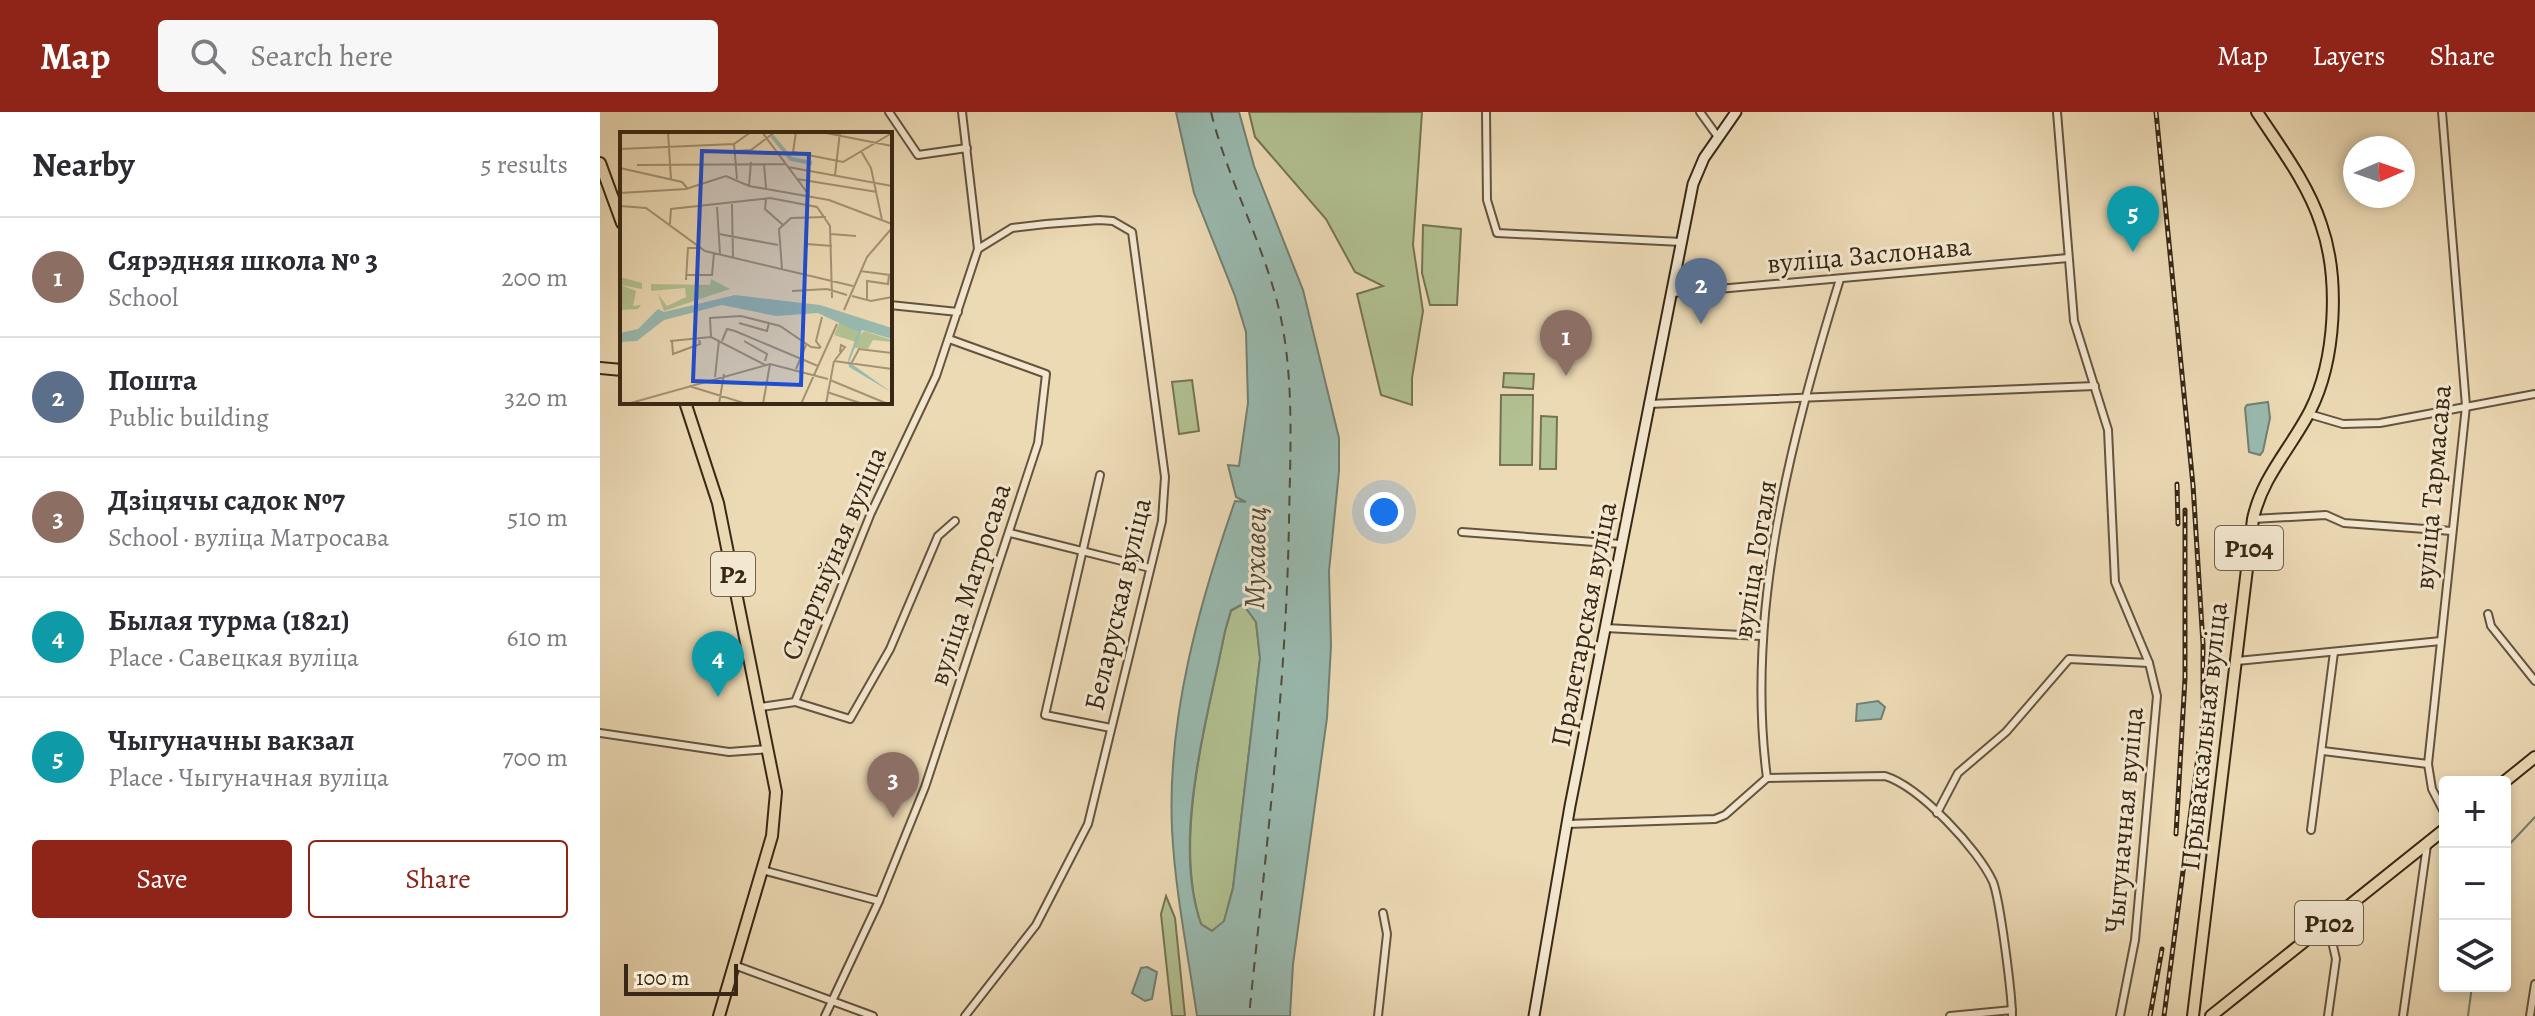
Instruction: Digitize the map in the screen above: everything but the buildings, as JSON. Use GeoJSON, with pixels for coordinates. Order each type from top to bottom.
{"type":"FeatureCollection","features":[{"type":"Feature","properties":{"kind":"main road","name":"Пралетарская вуліца"},"geometry":{"type":"LineString","coordinates":[[1534,1016],[1567,824],[1696,174],[1736,112]]}},
{"type":"Feature","properties":{"kind":"main road","name":"Прывакзальная вуліца"},"geometry":{"type":"LineString","coordinates":[[2193,1016],[2253,519],[2268,477],[2309,414],[2325,368],[2330,326],[2327,250],[2314,207],[2257,112]]}},
{"type":"Feature","properties":{"kind":"main road"},"geometry":{"type":"LineString","coordinates":[[600,163],[620,218]]}},
{"type":"Feature","properties":{"kind":"main road"},"geometry":{"type":"LineString","coordinates":[[600,368],[620,370]]}},
{"type":"Feature","properties":{"kind":"main road","name":"Р2"},"geometry":{"type":"LineString","coordinates":[[686,404],[718,503],[769,749],[776,813],[721,1015]]}},
{"type":"Feature","properties":{"kind":"main road"},"geometry":{"type":"LineString","coordinates":[[2511,776],[2535,757]]}},
{"type":"Feature","properties":{"kind":"main road","name":"Р102"},"geometry":{"type":"LineString","coordinates":[[2211,1016],[2439,834]]}},
{"type":"Feature","properties":{"kind":"street"},"geometry":{"type":"LineString","coordinates":[[889,112],[918,155],[967,148]]}},
{"type":"Feature","properties":{"kind":"street","name":"Спартыўная вуліца"},"geometry":{"type":"LineString","coordinates":[[761,707],[795,702],[871,513],[936,376],[949,339],[978,249],[962,112]]}},
{"type":"Feature","properties":{"kind":"street"},"geometry":{"type":"LineString","coordinates":[[1486,112],[1487,200],[1497,233],[1682,242]]}},
{"type":"Feature","properties":{"kind":"street"},"geometry":{"type":"LineString","coordinates":[[1700,112],[1718,137]]}},
{"type":"Feature","properties":{"kind":"street","name":"Чыгуначная вуліца"},"geometry":{"type":"LineString","coordinates":[[2057,112],[2074,321],[2108,430],[2115,582],[2149,663],[2157,696],[2135,940],[2120,1016]]}},
{"type":"Feature","properties":{"kind":"street","name":"вуліца Тармасава"},"geometry":{"type":"LineString","coordinates":[[2439,802],[2432,789],[2428,764],[2466,406],[2442,112]]}},
{"type":"Feature","properties":{"kind":"street","name":"Беларуская вуліца"},"geometry":{"type":"LineString","coordinates":[[965,1016],[1036,925],[1088,824],[1162,521],[1165,477],[1132,232],[1113,221],[1046,224],[1012,228],[978,249]]}},
{"type":"Feature","properties":{"kind":"street","name":"вуліца Заслонава"},"geometry":{"type":"LineString","coordinates":[[1673,293],[2068,258]]}},
{"type":"Feature","properties":{"kind":"street","name":"вуліца Гогаля"},"geometry":{"type":"LineString","coordinates":[[1767,778],[1763,746],[1761,636],[1805,396],[1840,279]]}},
{"type":"Feature","properties":{"kind":"street"},"geometry":{"type":"LineString","coordinates":[[892,305],[958,312]]}},
{"type":"Feature","properties":{"kind":"street","name":"вуліца Матросава"},"geometry":{"type":"LineString","coordinates":[[825,1016],[879,901],[925,787],[1038,443],[1046,374],[949,339]]}},
{"type":"Feature","properties":{"kind":"street"},"geometry":{"type":"LineString","coordinates":[[1648,404],[2095,386]]}},
{"type":"Feature","properties":{"kind":"street"},"geometry":{"type":"LineString","coordinates":[[2309,414],[2343,424],[2380,423],[2535,394]]}},
{"type":"Feature","properties":{"kind":"street"},"geometry":{"type":"LineString","coordinates":[[1100,475],[1045,715],[1111,728]]}},
{"type":"Feature","properties":{"kind":"street"},"geometry":{"type":"LineString","coordinates":[[2253,519],[2326,515],[2344,523],[2452,531]]}},
{"type":"Feature","properties":{"kind":"street"},"geometry":{"type":"LineString","coordinates":[[795,702],[850,719],[890,649],[938,536],[955,521]]}},
{"type":"Feature","properties":{"kind":"street"},"geometry":{"type":"LineString","coordinates":[[1462,532],[1621,544]]}},
{"type":"Feature","properties":{"kind":"street"},"geometry":{"type":"LineString","coordinates":[[1010,533],[1150,568]]}},
{"type":"Feature","properties":{"kind":"street"},"geometry":{"type":"LineString","coordinates":[[2488,614],[2491,626],[2535,681]]}},
{"type":"Feature","properties":{"kind":"street"},"geometry":{"type":"LineString","coordinates":[[1605,628],[1761,636]]}},
{"type":"Feature","properties":{"kind":"street"},"geometry":{"type":"LineString","coordinates":[[2237,661],[2441,641]]}},
{"type":"Feature","properties":{"kind":"street"},"geometry":{"type":"LineString","coordinates":[[2311,830],[2334,652]]}},
{"type":"Feature","properties":{"kind":"street"},"geometry":{"type":"LineString","coordinates":[[1937,813],[1958,773],[2006,732],[2069,659],[2149,663]]}},
{"type":"Feature","properties":{"kind":"street"},"geometry":{"type":"LineString","coordinates":[[600,733],[729,752],[769,749]]}},
{"type":"Feature","properties":{"kind":"street"},"geometry":{"type":"LineString","coordinates":[[2323,751],[2428,764]]}},
{"type":"Feature","properties":{"kind":"street"},"geometry":{"type":"LineString","coordinates":[[1567,824],[1715,819],[1725,815],[1767,778],[1885,776],[1902,782],[1937,813],[1994,884],[2012,1013],[1950,1016]]}},
{"type":"Feature","properties":{"kind":"street"},"geometry":{"type":"LineString","coordinates":[[2403,1016],[2427,844]]}},
{"type":"Feature","properties":{"kind":"street"},"geometry":{"type":"LineString","coordinates":[[762,870],[879,901]]}},
{"type":"Feature","properties":{"kind":"street"},"geometry":{"type":"LineString","coordinates":[[1378,1016],[1387,934],[1383,913]]}},
{"type":"Feature","properties":{"kind":"street"},"geometry":{"type":"LineString","coordinates":[[2328,924],[2336,959],[2328,1016]]}},
{"type":"Feature","properties":{"kind":"street"},"geometry":{"type":"LineString","coordinates":[[734,965],[833,998],[873,1016]]}},
{"type":"Feature","properties":{"kind":"street"},"geometry":{"type":"LineString","coordinates":[[2530,1016],[2535,984]]}},
{"type":"Feature","properties":{"kind":"green space"},"geometry":{"type":"Polygon","coordinates":[[[1249,112],[1422,112],[1413,245],[1423,311],[1412,378],[1412,405],[1381,395],[1357,294],[1383,286],[1355,272],[1326,219],[1255,137],[1249,112]]]}},
{"type":"Feature","properties":{"kind":"green space"},"geometry":{"type":"Polygon","coordinates":[[[1423,225],[1461,229],[1457,305],[1430,305],[1422,273],[1423,225]]]}},
{"type":"Feature","properties":{"kind":"green space"},"geometry":{"type":"Polygon","coordinates":[[[1504,373],[1534,374],[1533,389],[1503,387],[1504,373]]]}},
{"type":"Feature","properties":{"kind":"green space"},"geometry":{"type":"Polygon","coordinates":[[[1192,380],[1199,431],[1179,434],[1172,382],[1192,380]]]}},
{"type":"Feature","properties":{"kind":"green space"},"geometry":{"type":"Polygon","coordinates":[[[1501,395],[1533,395],[1532,465],[1500,465],[1501,395]]]}},
{"type":"Feature","properties":{"kind":"green space"},"geometry":{"type":"Polygon","coordinates":[[[1541,416],[1557,417],[1556,469],[1540,469],[1541,416]]]}},
{"type":"Feature","properties":{"kind":"green space"},"geometry":{"type":"Polygon","coordinates":[[[1243,604],[1256,622],[1260,658],[1233,888],[1224,922],[1212,931],[1201,924],[1193,891],[1191,817],[1202,739],[1225,631],[1231,611],[1243,604]]]}},
{"type":"Feature","properties":{"kind":"green space"},"geometry":{"type":"Polygon","coordinates":[[[1166,896],[1175,918],[1185,1016],[1172,1016],[1161,914],[1166,896]]]}},
{"type":"Feature","properties":{"kind":"water","name":"Мухавец"},"geometry":{"type":"Polygon","coordinates":[[[1176,112],[1239,112],[1254,166],[1303,290],[1339,438],[1339,471],[1329,571],[1331,646],[1327,718],[1293,964],[1290,1016],[1197,1016],[1176,876],[1172,787],[1180,704],[1198,621],[1222,540],[1235,501],[1246,502],[1236,497],[1228,465],[1239,466],[1248,403],[1246,332],[1194,193],[1176,112]],[[1243,604],[1231,610],[1195,778],[1190,854],[1193,891],[1201,924],[1212,931],[1224,921],[1233,888],[1260,658],[1256,622],[1243,604]]]}},
{"type":"Feature","properties":{"kind":"water"},"geometry":{"type":"Polygon","coordinates":[[[2268,402],[2270,418],[2260,455],[2249,452],[2245,408],[2268,402]]]}},
{"type":"Feature","properties":{"kind":"water"},"geometry":{"type":"Polygon","coordinates":[[[1878,701],[1885,707],[1881,719],[1856,721],[1857,704],[1878,701]]]}},
{"type":"Feature","properties":{"kind":"water"},"geometry":{"type":"Polygon","coordinates":[[[1147,967],[1157,972],[1152,999],[1145,1001],[1132,993],[1141,968],[1147,967]]]}},
{"type":"Feature","properties":{"kind":"waterway"},"geometry":{"type":"LineString","coordinates":[[2506,848],[2535,817]]}},
{"type":"Feature","properties":{"kind":"waterway"},"geometry":{"type":"LineString","coordinates":[[2468,1016],[2471,992]]}},
{"type":"Feature","properties":{"kind":"ferry route"},"geometry":{"type":"LineString","coordinates":[[1211,112],[1277,301],[1290,401],[1284,646],[1249,1016]]}},
{"type":"Feature","properties":{"kind":"railway"},"geometry":{"type":"LineString","coordinates":[[2156,112],[2193,485],[2203,644],[2203,719],[2164,1016]]}},
{"type":"Feature","properties":{"kind":"railway"},"geometry":{"type":"LineString","coordinates":[[2177,484],[2178,524]]}},
{"type":"Feature","properties":{"kind":"railway"},"geometry":{"type":"LineString","coordinates":[[2176,834],[2185,678],[2185,510]]}},
{"type":"Feature","properties":{"kind":"railway"},"geometry":{"type":"LineString","coordinates":[[2150,1016],[2162,949]]}},
{"type":"Feature","properties":{"kind":"place","name":"Чыгуначны вакзал"},"geometry":{"type":"Point","coordinates":[2133,252]}},
{"type":"Feature","properties":{"kind":"place","name":"Пошта"},"geometry":{"type":"Point","coordinates":[1701,324]}},
{"type":"Feature","properties":{"kind":"place","name":"Сярэдняя школа № 3"},"geometry":{"type":"Point","coordinates":[1566,376]}},
{"type":"Feature","properties":{"kind":"place","name":"Былая турма (1821)"},"geometry":{"type":"Point","coordinates":[718,697]}},
{"type":"Feature","properties":{"kind":"place","name":"Дзіцячы садок №7"},"geometry":{"type":"Point","coordinates":[893,818]}}]}
